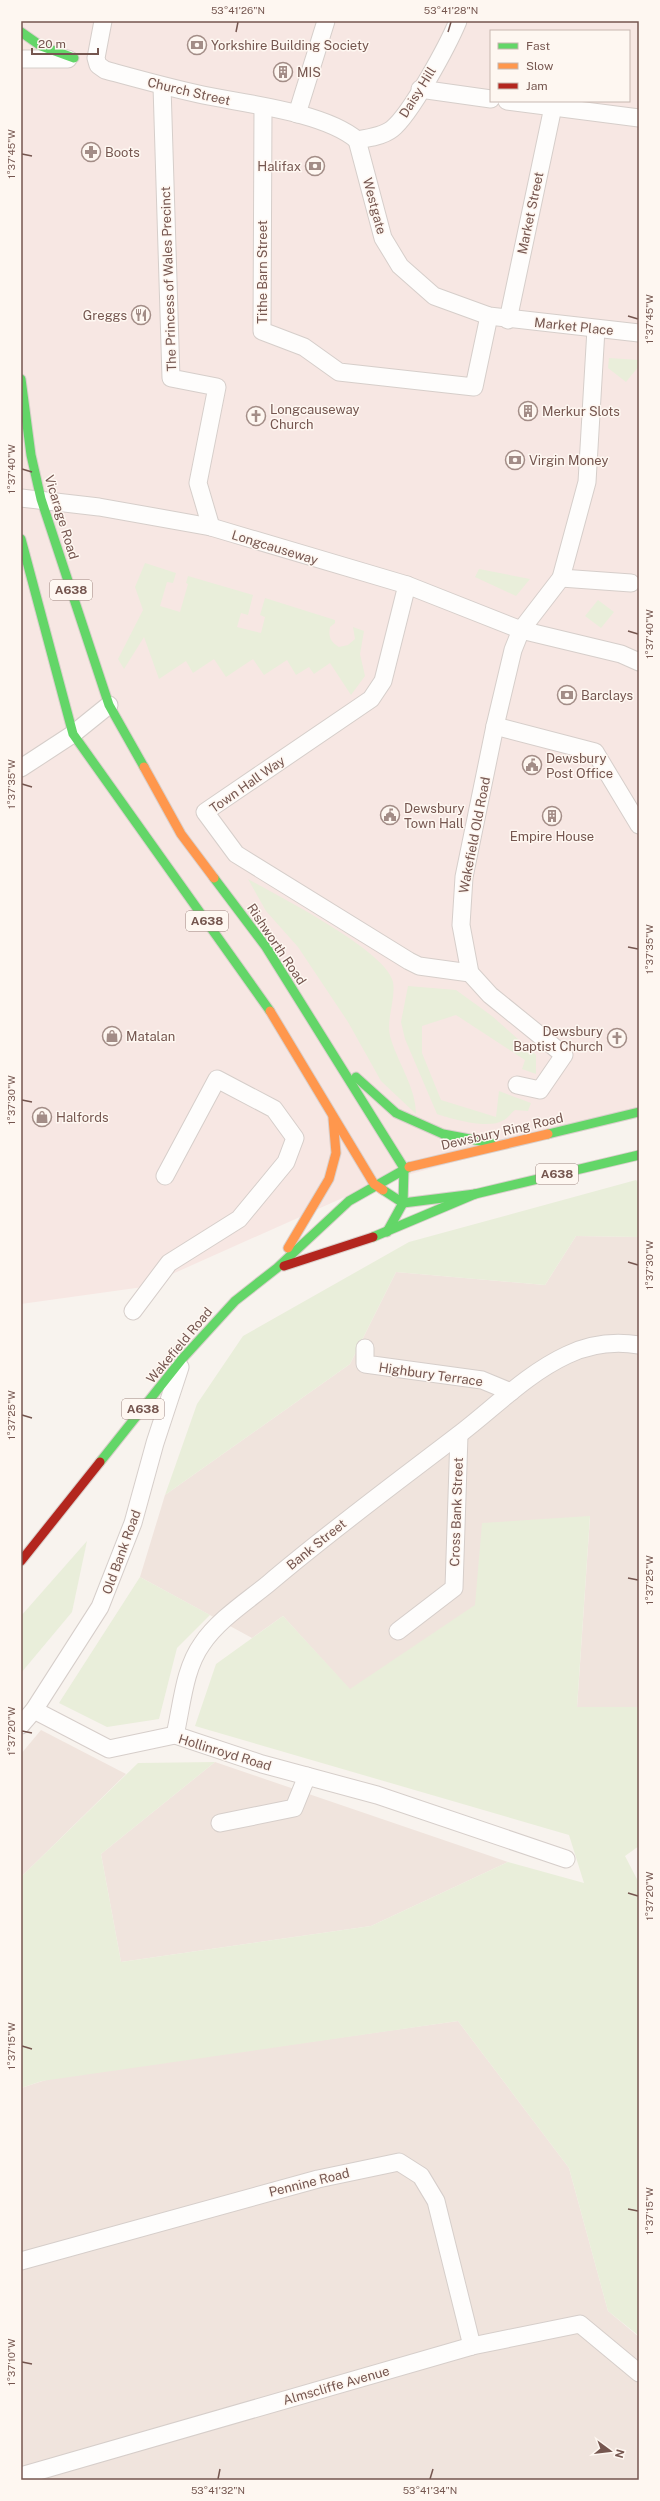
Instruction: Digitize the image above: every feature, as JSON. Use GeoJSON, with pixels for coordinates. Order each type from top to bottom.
{"type":"FeatureCollection","features":[{"type":"Feature","properties":{"kind":"highway"},"geometry":{"type":"LineString","coordinates":[[21,32],[41,46],[74,58]]}},
{"type":"Feature","properties":{"kind":"highway","name":"Vicarage Road"},"geometry":{"type":"LineString","coordinates":[[21,379],[31,455],[41,499],[109,705]]}},
{"type":"Feature","properties":{"kind":"highway","name":"A638"},"geometry":{"type":"LineString","coordinates":[[21,539],[73,734],[268,1007],[374,1184],[402,1203],[475,1194],[639,1155]]}},
{"type":"Feature","properties":{"kind":"highway","name":"Rishworth Road"},"geometry":{"type":"LineString","coordinates":[[109,705],[181,834],[266,947],[404,1168]]}},
{"type":"Feature","properties":{"kind":"highway"},"geometry":{"type":"LineString","coordinates":[[335,1057],[396,1113],[443,1134],[497,1144]]}},
{"type":"Feature","properties":{"kind":"highway","name":"Dewsbury Ring Road"},"geometry":{"type":"LineString","coordinates":[[374,1184],[404,1168],[497,1144],[639,1112]]}},
{"type":"Feature","properties":{"kind":"highway"},"geometry":{"type":"LineString","coordinates":[[277,1268],[329,1179],[336,1153],[332,1113]]}},
{"type":"Feature","properties":{"kind":"highway"},"geometry":{"type":"LineString","coordinates":[[387,1232],[402,1203],[404,1168]]}},
{"type":"Feature","properties":{"kind":"highway","name":"Wakefield Road"},"geometry":{"type":"LineString","coordinates":[[21,1561],[182,1360],[235,1301],[277,1268],[349,1201],[374,1184]]}},
{"type":"Feature","properties":{"kind":"highway","name":"A638"},"geometry":{"type":"LineString","coordinates":[[387,1232],[475,1194]]}},
{"type":"Feature","properties":{"kind":"highway","name":"Wakefield Road"},"geometry":{"type":"LineString","coordinates":[[277,1268],[387,1232]]}},
{"type":"Feature","properties":{"kind":"street"},"geometry":{"type":"LineString","coordinates":[[21,59],[96,58],[103,21]]}},
{"type":"Feature","properties":{"kind":"street"},"geometry":{"type":"LineString","coordinates":[[297,114],[326,21]]}},
{"type":"Feature","properties":{"kind":"street","name":"Daisy Hill"},"geometry":{"type":"LineString","coordinates":[[357,140],[377,136],[392,129],[408,112],[458,21]]}},
{"type":"Feature","properties":{"kind":"street","name":"Church Street"},"geometry":{"type":"LineString","coordinates":[[96,58],[98,65],[105,70],[162,86],[297,114],[346,130],[357,140]]}},
{"type":"Feature","properties":{"kind":"street","name":"The Princess of Wales Precinct"},"geometry":{"type":"LineString","coordinates":[[162,86],[171,378],[217,387],[198,483],[211,527]]}},
{"type":"Feature","properties":{"kind":"street"},"geometry":{"type":"LineString","coordinates":[[420,89],[490,99]]}},
{"type":"Feature","properties":{"kind":"street"},"geometry":{"type":"LineString","coordinates":[[515,102],[639,118]]}},
{"type":"Feature","properties":{"kind":"street","name":"Tithe Barn Street"},"geometry":{"type":"LineString","coordinates":[[263,107],[262,332],[304,347],[339,372],[474,388],[489,316]]}},
{"type":"Feature","properties":{"kind":"street","name":"Market Street"},"geometry":{"type":"LineString","coordinates":[[508,320],[553,107]]}},
{"type":"Feature","properties":{"kind":"street","name":"Westgate"},"geometry":{"type":"LineString","coordinates":[[357,140],[383,238],[400,266],[434,296],[489,316],[508,320]]}},
{"type":"Feature","properties":{"kind":"street","name":"Market Place"},"geometry":{"type":"LineString","coordinates":[[508,320],[639,333]]}},
{"type":"Feature","properties":{"kind":"street"},"geometry":{"type":"LineString","coordinates":[[596,329],[587,482],[561,578],[631,583]]}},
{"type":"Feature","properties":{"kind":"street","name":"Longcauseway"},"geometry":{"type":"LineString","coordinates":[[21,498],[41,499],[211,527],[407,585],[521,630],[621,654],[639,662]]}},
{"type":"Feature","properties":{"kind":"street","name":"Wakefield Old Road"},"geometry":{"type":"LineString","coordinates":[[470,973],[461,925],[464,877],[494,726],[513,650],[521,630],[561,578]]}},
{"type":"Feature","properties":{"kind":"street","name":"Town Hall Way"},"geometry":{"type":"LineString","coordinates":[[407,585],[383,681],[371,699],[205,812],[236,854],[409,961],[418,966],[470,973]]}},
{"type":"Feature","properties":{"kind":"street"},"geometry":{"type":"LineString","coordinates":[[21,768],[73,734],[109,705]]}},
{"type":"Feature","properties":{"kind":"street"},"geometry":{"type":"LineString","coordinates":[[494,726],[595,752],[639,825]]}},
{"type":"Feature","properties":{"kind":"street"},"geometry":{"type":"LineString","coordinates":[[470,973],[490,995],[564,1055],[540,1090],[517,1084]]}},
{"type":"Feature","properties":{"kind":"street"},"geometry":{"type":"LineString","coordinates":[[133,1311],[169,1263],[239,1219],[286,1162],[295,1138],[274,1109],[216,1079],[165,1176]]}},
{"type":"Feature","properties":{"kind":"street","name":"Bank Street"},"geometry":{"type":"LineString","coordinates":[[175,1735],[191,1662],[202,1643],[213,1631],[326,1534],[459,1435],[511,1392],[565,1356],[582,1348],[622,1342],[639,1345]]}},
{"type":"Feature","properties":{"kind":"street","name":"Highbury Terrace"},"geometry":{"type":"LineString","coordinates":[[365,1348],[365,1364],[482,1380],[511,1392]]}},
{"type":"Feature","properties":{"kind":"street","name":"Old Bank Road"},"geometry":{"type":"LineString","coordinates":[[21,1725],[34,1710],[100,1607],[133,1523],[155,1443],[182,1360]]}},
{"type":"Feature","properties":{"kind":"street","name":"Cross Bank Street"},"geometry":{"type":"LineString","coordinates":[[398,1631],[454,1588],[459,1435]]}},
{"type":"Feature","properties":{"kind":"street","name":"Hollinroyd Road"},"geometry":{"type":"LineString","coordinates":[[34,1710],[109,1750],[175,1735],[307,1776],[377,1795],[566,1859]]}},
{"type":"Feature","properties":{"kind":"street"},"geometry":{"type":"LineString","coordinates":[[220,1823],[294,1808],[307,1776]]}},
{"type":"Feature","properties":{"kind":"street","name":"Pennine Road"},"geometry":{"type":"LineString","coordinates":[[21,2261],[318,2179],[399,2162],[421,2176],[436,2201],[472,2346]]}},
{"type":"Feature","properties":{"kind":"street","name":"Almscliffe Avenue"},"geometry":{"type":"LineString","coordinates":[[21,2476],[472,2346],[580,2324],[639,2373]]}},
{"type":"Feature","properties":{"kind":"shaded area"},"geometry":{"type":"Polygon","coordinates":[[[21,21],[639,21],[639,1112],[374,1184],[143,1287],[21,1304],[21,21]]]}},
{"type":"Feature","properties":{"kind":"shaded area"},"geometry":{"type":"Polygon","coordinates":[[[576,1236],[639,1237],[639,1707],[577,1708],[590,1517],[483,1606],[350,1690],[283,1616],[252,1638],[140,1577],[165,1495],[350,1364],[396,1272],[545,1285],[576,1236]]]}},
{"type":"Feature","properties":{"kind":"shaded area"},"geometry":{"type":"Polygon","coordinates":[[[41,1730],[126,1774],[21,1877],[21,1754],[41,1730]]]}},
{"type":"Feature","properties":{"kind":"shaded area"},"geometry":{"type":"Polygon","coordinates":[[[215,1762],[508,1862],[371,1926],[121,1962],[101,1854],[215,1762]]]}},
{"type":"Feature","properties":{"kind":"shaded area"},"geometry":{"type":"Polygon","coordinates":[[[458,2021],[569,2168],[608,2311],[639,2337],[639,2480],[21,2480],[21,2088],[52,2078],[458,2021]]]}},
{"type":"Feature","properties":{"kind":"green space"},"geometry":{"type":"Polygon","coordinates":[[[609,358],[639,360],[639,366],[626,382],[608,368],[609,358]]]}},
{"type":"Feature","properties":{"kind":"green space"},"geometry":{"type":"Polygon","coordinates":[[[145,563],[176,573],[173,583],[167,582],[160,606],[180,612],[188,584],[186,583],[188,576],[253,595],[248,615],[241,613],[237,627],[261,633],[265,617],[260,615],[265,598],[335,620],[335,623],[330,627],[329,634],[332,641],[339,647],[348,645],[355,639],[353,627],[364,631],[360,654],[365,676],[351,695],[330,663],[314,674],[309,667],[296,675],[287,660],[264,675],[253,659],[226,677],[214,659],[193,673],[186,661],[159,679],[144,637],[124,669],[118,659],[143,610],[135,587],[145,563]]]}},
{"type":"Feature","properties":{"kind":"green space"},"geometry":{"type":"Polygon","coordinates":[[[479,569],[530,579],[516,596],[475,577],[479,569]]]}},
{"type":"Feature","properties":{"kind":"green space"},"geometry":{"type":"Polygon","coordinates":[[[598,600],[614,612],[601,628],[585,616],[598,600]]]}},
{"type":"Feature","properties":{"kind":"green space"},"geometry":{"type":"Polygon","coordinates":[[[248,879],[305,910],[352,940],[372,955],[386,969],[393,982],[394,989],[389,1023],[390,1036],[410,1084],[416,1114],[381,1081],[348,1022],[298,947],[266,911],[248,879]]]}},
{"type":"Feature","properties":{"kind":"green space"},"geometry":{"type":"Polygon","coordinates":[[[408,986],[456,990],[492,1016],[536,1055],[536,1074],[522,1069],[525,1060],[456,1015],[422,1026],[422,1053],[441,1100],[496,1117],[499,1091],[531,1103],[528,1111],[515,1110],[504,1120],[489,1124],[470,1123],[437,1114],[405,1039],[401,1022],[408,986]]]}},
{"type":"Feature","properties":{"kind":"green space"},"geometry":{"type":"Polygon","coordinates":[[[636,1180],[639,1183],[639,1237],[576,1236],[545,1285],[396,1272],[350,1364],[165,1495],[197,1404],[243,1336],[409,1242],[636,1180]]]}},
{"type":"Feature","properties":{"kind":"green space"},"geometry":{"type":"Polygon","coordinates":[[[590,1516],[577,1707],[639,1707],[639,1846],[625,1856],[639,1883],[639,2336],[608,2311],[569,2168],[458,2021],[42,2081],[21,2088],[21,1877],[138,1763],[215,1762],[101,1854],[121,1962],[371,1926],[508,1862],[584,1883],[569,1835],[195,1726],[216,1664],[283,1616],[350,1689],[475,1605],[482,1523],[590,1516]]]}},
{"type":"Feature","properties":{"kind":"green space"},"geometry":{"type":"Polygon","coordinates":[[[87,1541],[72,1612],[21,1673],[21,1616],[87,1541]]]}},
{"type":"Feature","properties":{"kind":"green space"},"geometry":{"type":"Polygon","coordinates":[[[140,1577],[210,1615],[177,1648],[159,1719],[107,1727],[59,1703],[140,1577]]]}},
{"type":"Feature","properties":{"kind":"traffic: fast"},"geometry":{"type":"LineString","coordinates":[[21,32],[41,46],[74,58]]}},
{"type":"Feature","properties":{"kind":"traffic: fast"},"geometry":{"type":"LineString","coordinates":[[21,379],[31,455],[41,499],[109,705],[144,767]]}},
{"type":"Feature","properties":{"kind":"traffic: fast"},"geometry":{"type":"LineString","coordinates":[[21,539],[73,734],[270,1011]]}},
{"type":"Feature","properties":{"kind":"traffic: fast"},"geometry":{"type":"LineString","coordinates":[[214,878],[266,947],[404,1168],[403,1203],[387,1232]]}},
{"type":"Feature","properties":{"kind":"traffic: fast"},"geometry":{"type":"LineString","coordinates":[[356,1077],[396,1113],[443,1134],[491,1143]]}},
{"type":"Feature","properties":{"kind":"traffic: fast"},"geometry":{"type":"LineString","coordinates":[[548,1134],[639,1112]]}},
{"type":"Feature","properties":{"kind":"traffic: fast"},"geometry":{"type":"LineString","coordinates":[[373,1237],[475,1194],[639,1155]]}},
{"type":"Feature","properties":{"kind":"traffic: fast"},"geometry":{"type":"LineString","coordinates":[[100,1462],[182,1359],[235,1301],[277,1268],[349,1201],[409,1167]]}},
{"type":"Feature","properties":{"kind":"traffic: fast"},"geometry":{"type":"LineString","coordinates":[[383,1190],[403,1203],[475,1194]]}},
{"type":"Feature","properties":{"kind":"traffic: slow"},"geometry":{"type":"LineString","coordinates":[[144,767],[181,834],[214,878]]}},
{"type":"Feature","properties":{"kind":"traffic: slow"},"geometry":{"type":"LineString","coordinates":[[270,1011],[374,1184],[383,1190]]}},
{"type":"Feature","properties":{"kind":"traffic: slow"},"geometry":{"type":"LineString","coordinates":[[288,1248],[329,1179],[336,1153],[333,1118]]}},
{"type":"Feature","properties":{"kind":"traffic: slow"},"geometry":{"type":"LineString","coordinates":[[409,1167],[548,1134]]}},
{"type":"Feature","properties":{"kind":"traffic: jam"},"geometry":{"type":"LineString","coordinates":[[284,1266],[373,1237]]}},
{"type":"Feature","properties":{"kind":"traffic: jam"},"geometry":{"type":"LineString","coordinates":[[21,1561],[100,1462]]}},
{"type":"Feature","properties":{"kind":"place","name":"Yorkshire Building Society"},"geometry":{"type":"Point","coordinates":[197,45]}},
{"type":"Feature","properties":{"kind":"place","name":"MIS"},"geometry":{"type":"Point","coordinates":[283,72]}},
{"type":"Feature","properties":{"kind":"place","name":"Boots"},"geometry":{"type":"Point","coordinates":[91,152]}},
{"type":"Feature","properties":{"kind":"place","name":"Halifax"},"geometry":{"type":"Point","coordinates":[315,166]}},
{"type":"Feature","properties":{"kind":"place","name":"Greggs"},"geometry":{"type":"Point","coordinates":[141,315]}},
{"type":"Feature","properties":{"kind":"place","name":"Merkur Slots"},"geometry":{"type":"Point","coordinates":[528,411]}},
{"type":"Feature","properties":{"kind":"place","name":"Longcauseway Church"},"geometry":{"type":"Point","coordinates":[256,416]}},
{"type":"Feature","properties":{"kind":"place","name":"Virgin Money"},"geometry":{"type":"Point","coordinates":[515,460]}},
{"type":"Feature","properties":{"kind":"place","name":"Barclays"},"geometry":{"type":"Point","coordinates":[567,695]}},
{"type":"Feature","properties":{"kind":"place","name":"Dewsbury Post Office"},"geometry":{"type":"Point","coordinates":[532,765]}},
{"type":"Feature","properties":{"kind":"place","name":"Dewsbury Town Hall"},"geometry":{"type":"Point","coordinates":[390,815]}},
{"type":"Feature","properties":{"kind":"place","name":"Empire House"},"geometry":{"type":"Point","coordinates":[552,816]}},
{"type":"Feature","properties":{"kind":"place","name":"Matalan"},"geometry":{"type":"Point","coordinates":[112,1036]}},
{"type":"Feature","properties":{"kind":"place","name":"Dewsbury Baptist Church"},"geometry":{"type":"Point","coordinates":[617,1038]}},
{"type":"Feature","properties":{"kind":"place","name":"Halfords"},"geometry":{"type":"Point","coordinates":[42,1117]}}]}
